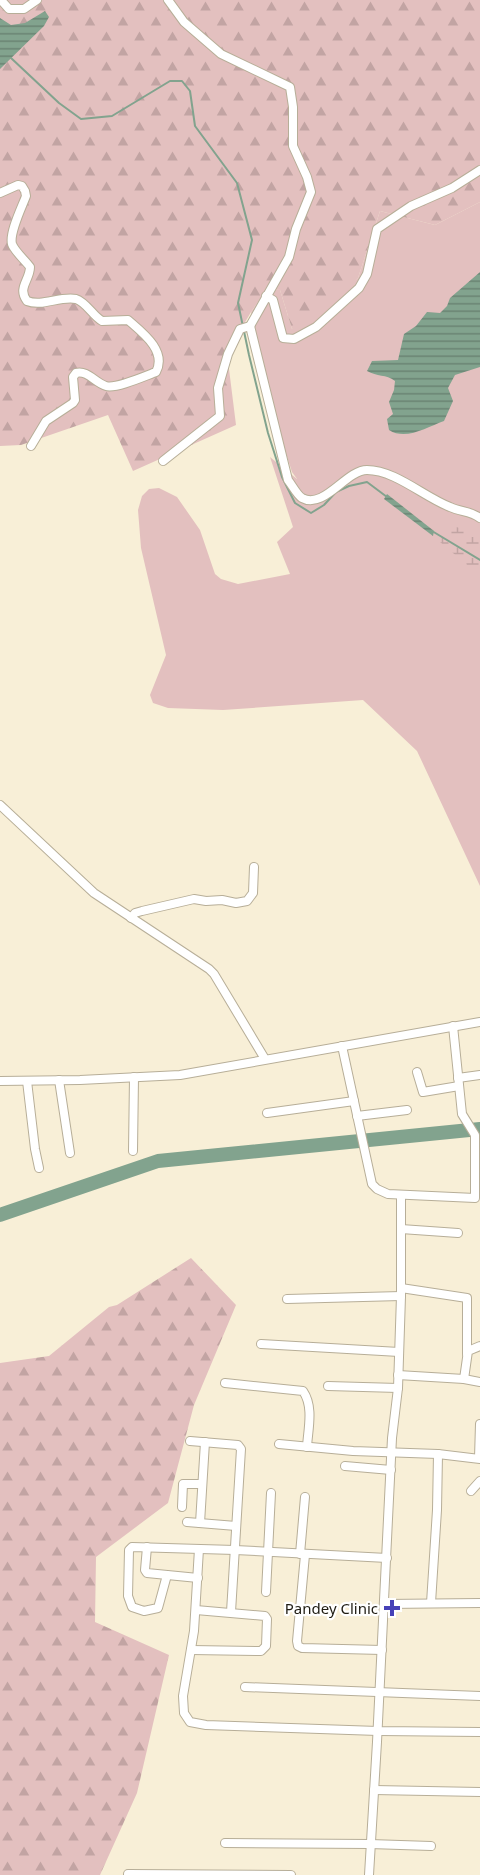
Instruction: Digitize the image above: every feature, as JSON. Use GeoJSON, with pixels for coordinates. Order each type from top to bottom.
{"type":"FeatureCollection","features":[{"type":"Feature","properties":{"kind":"street"},"geometry":{"type":"LineString","coordinates":[[1,0],[9,9],[24,9],[37,0]]}},
{"type":"Feature","properties":{"kind":"street"},"geometry":{"type":"LineString","coordinates":[[168,0],[184,22],[221,54],[290,87],[293,107],[293,146],[311,192],[296,229],[289,257],[250,326],[288,480],[302,498],[312,500],[325,495],[365,469],[390,474],[434,500],[459,511],[472,512],[480,518]]}},
{"type":"Feature","properties":{"kind":"street"},"geometry":{"type":"LineString","coordinates":[[266,296],[273,300],[283,338],[294,339],[316,327],[359,288],[367,274],[377,229],[411,206],[452,188],[480,171]]}},
{"type":"Feature","properties":{"kind":"street"},"geometry":{"type":"LineString","coordinates":[[0,194],[18,185],[26,191],[12,241],[30,267],[30,273],[22,288],[22,293],[27,300],[35,303],[60,299],[78,300],[102,321],[128,320],[156,349],[159,356],[156,372],[113,386],[104,385],[83,372],[76,373],[74,377],[75,400],[46,421],[31,446]]}},
{"type":"Feature","properties":{"kind":"street"},"geometry":{"type":"LineString","coordinates":[[163,460],[220,416],[218,388],[228,354],[240,329],[250,326]]}},
{"type":"Feature","properties":{"kind":"street"},"geometry":{"type":"LineString","coordinates":[[0,805],[94,893],[205,965],[214,974],[265,1059]]}},
{"type":"Feature","properties":{"kind":"street"},"geometry":{"type":"LineString","coordinates":[[131,918],[137,912],[190,899],[225,900],[236,903],[247,901],[254,893],[254,867]]}},
{"type":"Feature","properties":{"kind":"street"},"geometry":{"type":"LineString","coordinates":[[0,1081],[184,1074],[480,1022]]}},
{"type":"Feature","properties":{"kind":"street"},"geometry":{"type":"LineString","coordinates":[[342,1046],[372,1184],[382,1192],[401,1195],[478,1198],[475,1135],[462,1114],[453,1026]]}},
{"type":"Feature","properties":{"kind":"street"},"geometry":{"type":"LineString","coordinates":[[417,1072],[423,1092],[480,1075]]}},
{"type":"Feature","properties":{"kind":"street"},"geometry":{"type":"LineString","coordinates":[[134,1077],[134,1151]]}},
{"type":"Feature","properties":{"kind":"street"},"geometry":{"type":"LineString","coordinates":[[59,1080],[70,1153]]}},
{"type":"Feature","properties":{"kind":"street"},"geometry":{"type":"LineString","coordinates":[[27,1081],[39,1168]]}},
{"type":"Feature","properties":{"kind":"street"},"geometry":{"type":"LineString","coordinates":[[267,1113],[354,1101]]}},
{"type":"Feature","properties":{"kind":"street"},"geometry":{"type":"LineString","coordinates":[[357,1116],[408,1110]]}},
{"type":"Feature","properties":{"kind":"street"},"geometry":{"type":"LineString","coordinates":[[369,1875],[392,1451],[398,1388],[402,1292],[401,1195]]}},
{"type":"Feature","properties":{"kind":"street"},"geometry":{"type":"LineString","coordinates":[[401,1229],[458,1233]]}},
{"type":"Feature","properties":{"kind":"street"},"geometry":{"type":"LineString","coordinates":[[287,1299],[402,1292],[467,1298],[469,1302],[464,1379]]}},
{"type":"Feature","properties":{"kind":"street"},"geometry":{"type":"LineString","coordinates":[[261,1344],[399,1352]]}},
{"type":"Feature","properties":{"kind":"street"},"geometry":{"type":"LineString","coordinates":[[467,1354],[471,1348],[480,1346]]}},
{"type":"Feature","properties":{"kind":"street"},"geometry":{"type":"LineString","coordinates":[[398,1375],[480,1382]]}},
{"type":"Feature","properties":{"kind":"street"},"geometry":{"type":"LineString","coordinates":[[225,1383],[303,1391],[307,1399],[311,1423],[307,1447]]}},
{"type":"Feature","properties":{"kind":"street"},"geometry":{"type":"LineString","coordinates":[[328,1386],[398,1388]]}},
{"type":"Feature","properties":{"kind":"street"},"geometry":{"type":"LineString","coordinates":[[279,1444],[479,1458],[480,1424]]}},
{"type":"Feature","properties":{"kind":"street"},"geometry":{"type":"LineString","coordinates":[[190,1441],[240,1446],[231,1612]]}},
{"type":"Feature","properties":{"kind":"street"},"geometry":{"type":"LineString","coordinates":[[200,1523],[205,1442]]}},
{"type":"Feature","properties":{"kind":"street"},"geometry":{"type":"LineString","coordinates":[[431,1603],[437,1520],[438,1454]]}},
{"type":"Feature","properties":{"kind":"street"},"geometry":{"type":"LineString","coordinates":[[345,1466],[391,1470]]}},
{"type":"Feature","properties":{"kind":"street"},"geometry":{"type":"LineString","coordinates":[[471,1491],[480,1481]]}},
{"type":"Feature","properties":{"kind":"street"},"geometry":{"type":"LineString","coordinates":[[182,1507],[183,1484],[202,1484]]}},
{"type":"Feature","properties":{"kind":"street"},"geometry":{"type":"LineString","coordinates":[[266,1592],[271,1493]]}},
{"type":"Feature","properties":{"kind":"street"},"geometry":{"type":"LineString","coordinates":[[305,1497],[298,1646],[302,1648],[382,1650]]}},
{"type":"Feature","properties":{"kind":"street"},"geometry":{"type":"LineString","coordinates":[[187,1522],[236,1526]]}},
{"type":"Feature","properties":{"kind":"street"},"geometry":{"type":"LineString","coordinates":[[167,1575],[158,1608],[144,1611],[132,1607],[128,1596],[129,1550],[132,1547],[387,1558]]}},
{"type":"Feature","properties":{"kind":"street"},"geometry":{"type":"LineString","coordinates":[[147,1547],[146,1572],[198,1578]]}},
{"type":"Feature","properties":{"kind":"street"},"geometry":{"type":"LineString","coordinates":[[199,1550],[192,1650],[185,1676],[183,1696],[184,1713],[190,1722],[206,1725],[378,1731],[480,1732]]}},
{"type":"Feature","properties":{"kind":"street"},"geometry":{"type":"LineString","coordinates":[[385,1604],[480,1603]]}},
{"type":"Feature","properties":{"kind":"street"},"geometry":{"type":"LineString","coordinates":[[192,1650],[264,1650],[266,1646],[266,1617],[196,1610]]}},
{"type":"Feature","properties":{"kind":"street"},"geometry":{"type":"LineString","coordinates":[[245,1687],[480,1696]]}},
{"type":"Feature","properties":{"kind":"street"},"geometry":{"type":"LineString","coordinates":[[374,1790],[480,1792]]}},
{"type":"Feature","properties":{"kind":"street"},"geometry":{"type":"LineString","coordinates":[[225,1842],[431,1846]]}},
{"type":"Feature","properties":{"kind":"street"},"geometry":{"type":"LineString","coordinates":[[128,1874],[291,1875]]}},
{"type":"Feature","properties":{"kind":"green space"},"geometry":{"type":"Polygon","coordinates":[[[0,0],[480,0],[480,202],[435,225],[380,211],[358,278],[308,324],[292,329],[280,290],[267,289],[227,353],[236,425],[133,471],[108,415],[21,445],[0,446],[0,0]]]}},
{"type":"Feature","properties":{"kind":"green space"},"geometry":{"type":"Polygon","coordinates":[[[480,202],[480,886],[417,751],[363,700],[223,710],[168,708],[153,703],[150,695],[166,655],[141,548],[138,510],[142,496],[149,489],[159,488],[177,497],[200,530],[215,574],[221,579],[238,584],[290,574],[277,542],[293,527],[270,457],[297,479],[292,472],[278,429],[251,312],[267,289],[280,290],[292,329],[358,278],[380,211],[435,225],[480,202]]]}},
{"type":"Feature","properties":{"kind":"green space"},"geometry":{"type":"Polygon","coordinates":[[[446,524],[480,534],[480,576],[433,536],[434,531],[446,524]]]}},
{"type":"Feature","properties":{"kind":"green space"},"geometry":{"type":"Polygon","coordinates":[[[191,1258],[236,1305],[194,1405],[168,1503],[96,1557],[95,1622],[169,1655],[137,1793],[100,1875],[0,1875],[0,1363],[49,1356],[109,1307],[117,1305],[191,1258]]]}},
{"type":"Feature","properties":{"kind":"shaded area"},"geometry":{"type":"Polygon","coordinates":[[[45,11],[49,17],[44,26],[0,69],[0,18],[11,25],[25,23],[45,11]]]}},
{"type":"Feature","properties":{"kind":"shaded area"},"geometry":{"type":"Polygon","coordinates":[[[480,272],[480,367],[455,375],[448,388],[453,401],[444,421],[409,434],[389,430],[387,419],[393,414],[389,402],[395,381],[367,371],[372,361],[398,360],[404,334],[416,326],[427,312],[440,313],[447,306],[450,298],[480,272]]]}},
{"type":"Feature","properties":{"kind":"shaded area"},"geometry":{"type":"Polygon","coordinates":[[[387,494],[434,531],[433,536],[384,499],[387,494]]]}},
{"type":"Feature","properties":{"kind":"waterway"},"geometry":{"type":"LineString","coordinates":[[11,58],[59,103],[81,119],[112,116],[170,81],[182,81],[190,91],[195,126],[237,183],[252,240],[238,303],[268,433],[282,477],[295,503],[311,513],[324,505],[336,492],[367,482],[387,497]]}},
{"type":"Feature","properties":{"kind":"waterway"},"geometry":{"type":"LineString","coordinates":[[432,531],[480,560]]}},
{"type":"Feature","properties":{"kind":"waterway"},"geometry":{"type":"LineString","coordinates":[[0,1215],[158,1161],[480,1129]]}},
{"type":"Feature","properties":{"kind":"place","name":"Pandey Clinic"},"geometry":{"type":"Point","coordinates":[392,1608]}}]}
